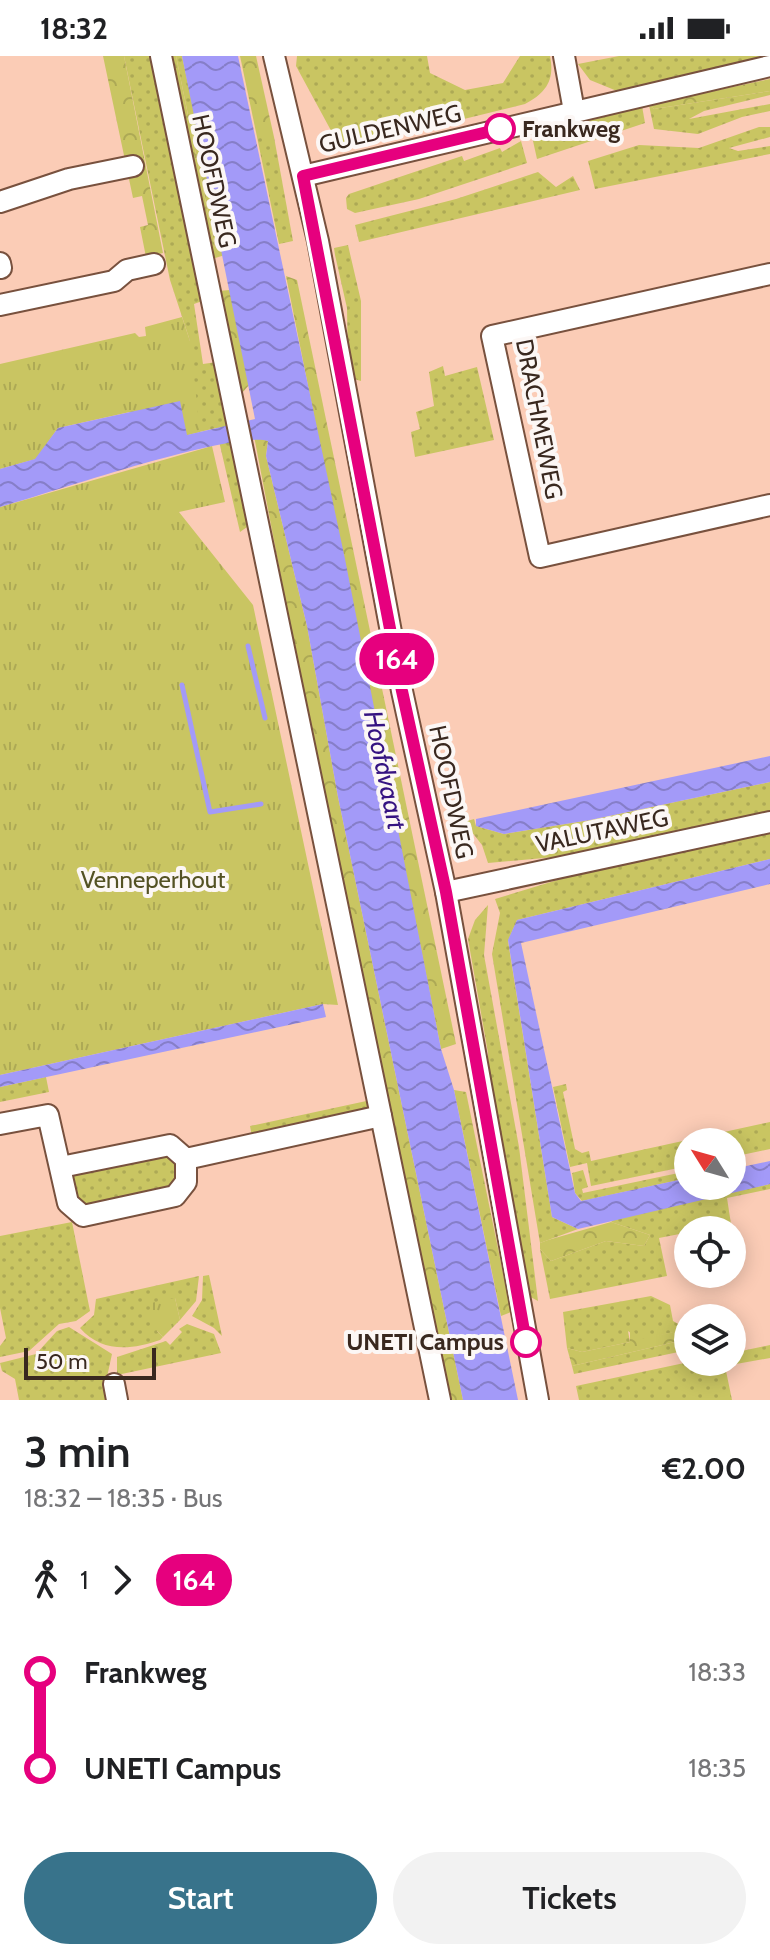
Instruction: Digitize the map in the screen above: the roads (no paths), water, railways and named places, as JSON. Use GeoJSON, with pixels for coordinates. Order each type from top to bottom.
{"type":"FeatureCollection","features":[{"type":"Feature","properties":{"kind":"street","name":"HOOFDWEG"},"geometry":{"type":"LineString","coordinates":[[161,56],[440,1400]]}},
{"type":"Feature","properties":{"kind":"street","name":"HOOFDWEG"},"geometry":{"type":"LineString","coordinates":[[274,56],[303,176],[402,691],[446,892],[538,1400]]}},
{"type":"Feature","properties":{"kind":"street"},"geometry":{"type":"LineString","coordinates":[[564,56],[574,111]]}},
{"type":"Feature","properties":{"kind":"street","name":"GULDENWEG"},"geometry":{"type":"LineString","coordinates":[[303,176],[770,66]]}},
{"type":"Feature","properties":{"kind":"street"},"geometry":{"type":"LineString","coordinates":[[0,202],[69,179],[133,166]]}},
{"type":"Feature","properties":{"kind":"street"},"geometry":{"type":"LineString","coordinates":[[0,305],[114,281],[127,270],[154,264]]}},
{"type":"Feature","properties":{"kind":"street","name":"DRACHMEWEG"},"geometry":{"type":"LineString","coordinates":[[770,274],[492,336],[540,557],[770,505]]}},
{"type":"Feature","properties":{"kind":"street","name":"VALUTAWEG"},"geometry":{"type":"LineString","coordinates":[[446,892],[770,822]]}},
{"type":"Feature","properties":{"kind":"street"},"geometry":{"type":"LineString","coordinates":[[0,1124],[48,1115],[68,1203],[83,1216],[175,1196],[186,1182],[186,1159],[170,1145],[61,1167]]}},
{"type":"Feature","properties":{"kind":"street"},"geometry":{"type":"LineString","coordinates":[[186,1159],[381,1116]]}},
{"type":"Feature","properties":{"kind":"water","name":"Hoofdvaart"},"geometry":{"type":"Polygon","coordinates":[[[182,56],[238,56],[345,559],[441,1049],[454,1090],[518,1400],[463,1400],[338,797],[307,626],[266,456],[268,441],[248,440],[180,454],[0,507],[0,469],[35,459],[58,428],[180,401],[187,435],[255,419],[182,56]]]}},
{"type":"Feature","properties":{"kind":"water"},"geometry":{"type":"Polygon","coordinates":[[[770,756],[770,782],[590,820],[504,834],[476,826],[476,819],[770,756]]]}},
{"type":"Feature","properties":{"kind":"water"},"geometry":{"type":"Polygon","coordinates":[[[770,859],[770,884],[521,943],[575,1193],[581,1201],[674,1181],[674,1200],[702,1200],[578,1229],[552,1217],[508,940],[517,920],[770,859]]]}},
{"type":"Feature","properties":{"kind":"water"},"geometry":{"type":"Polygon","coordinates":[[[323,1004],[326,1017],[0,1087],[0,1075],[323,1004]]]}},
{"type":"Feature","properties":{"kind":"water"},"geometry":{"type":"Polygon","coordinates":[[[770,1161],[770,1184],[746,1190],[746,1166],[770,1161]]]}},
{"type":"Feature","properties":{"kind":"waterway"},"geometry":{"type":"LineString","coordinates":[[248,646],[265,718]]}},
{"type":"Feature","properties":{"kind":"waterway"},"geometry":{"type":"LineString","coordinates":[[182,685],[210,812],[261,804]]}},
{"type":"Feature","properties":{"kind":"place","name":"Frankweg"},"geometry":{"type":"Point","coordinates":[500,129]}},
{"type":"Feature","properties":{"kind":"place","name":"UNETI Campus"},"geometry":{"type":"Point","coordinates":[526,1342]}},
{"type":"Feature","properties":{"kind":"park label","name":"Venneperhout"},"geometry":{"type":"Point","coordinates":[153,880]}}]}
